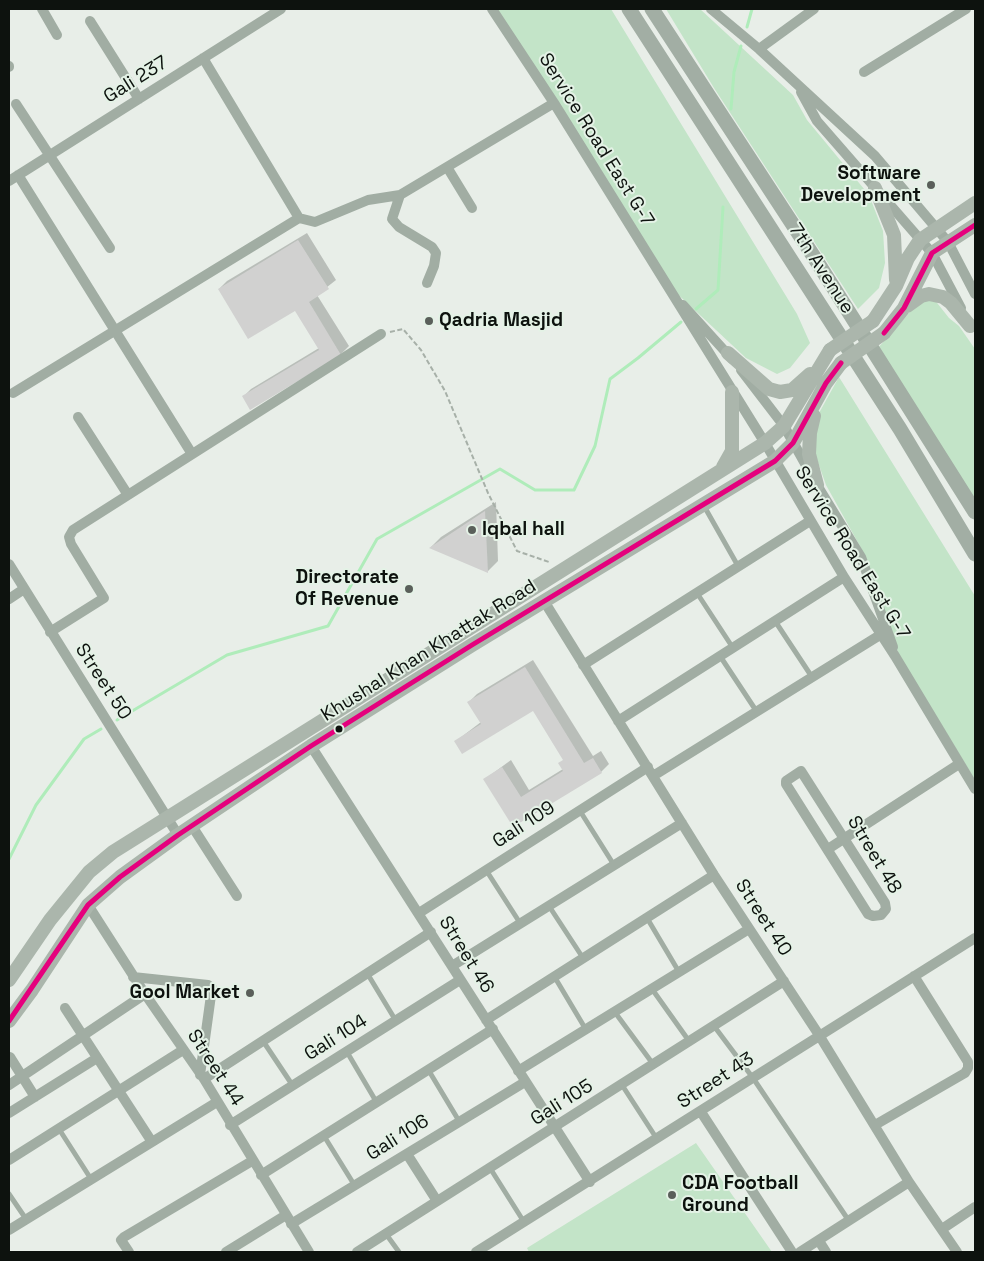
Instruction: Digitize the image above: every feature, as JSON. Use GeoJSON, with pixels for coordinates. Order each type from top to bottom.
{"type":"FeatureCollection","features":[{"type":"Feature","properties":{"kind":"main road","name":"7th Avenue"},"geometry":{"type":"LineString","coordinates":[[629,9],[900,429],[975,554]]}},
{"type":"Feature","properties":{"kind":"main road","name":"7th Avenue"},"geometry":{"type":"LineString","coordinates":[[652,9],[816,260],[975,512]]}},
{"type":"Feature","properties":{"kind":"street"},"geometry":{"type":"LineString","coordinates":[[42,9],[57,35]]}},
{"type":"Feature","properties":{"kind":"street","name":"Gali 237"},"geometry":{"type":"LineString","coordinates":[[13,178],[279,9]]}},
{"type":"Feature","properties":{"kind":"street","name":"Service Road East G-7"},"geometry":{"type":"LineString","coordinates":[[492,9],[554,103],[668,290],[765,443],[810,521],[880,635],[895,656],[975,789]]}},
{"type":"Feature","properties":{"kind":"street"},"geometry":{"type":"LineString","coordinates":[[711,9],[759,49],[876,156],[948,242],[974,288]]}},
{"type":"Feature","properties":{"kind":"street"},"geometry":{"type":"LineString","coordinates":[[864,72],[966,9]]}},
{"type":"Feature","properties":{"kind":"street"},"geometry":{"type":"LineString","coordinates":[[759,49],[810,10]]}},
{"type":"Feature","properties":{"kind":"street"},"geometry":{"type":"LineString","coordinates":[[90,21],[139,99]]}},
{"type":"Feature","properties":{"kind":"street"},"geometry":{"type":"LineString","coordinates":[[203,58],[299,218],[315,222],[368,200],[400,195],[554,103]]}},
{"type":"Feature","properties":{"kind":"street"},"geometry":{"type":"LineString","coordinates":[[795,83],[817,121],[932,253],[973,330]]}},
{"type":"Feature","properties":{"kind":"street"},"geometry":{"type":"LineString","coordinates":[[16,104],[110,248]]}},
{"type":"Feature","properties":{"kind":"street"},"geometry":{"type":"LineString","coordinates":[[447,167],[472,208]]}},
{"type":"Feature","properties":{"kind":"street"},"geometry":{"type":"LineString","coordinates":[[13,178],[114,330],[192,454]]}},
{"type":"Feature","properties":{"kind":"street"},"geometry":{"type":"LineString","coordinates":[[875,188],[894,235],[896,286]]}},
{"type":"Feature","properties":{"kind":"street"},"geometry":{"type":"LineString","coordinates":[[400,195],[392,220],[399,227],[432,247],[436,253],[434,266],[427,283]]}},
{"type":"Feature","properties":{"kind":"street"},"geometry":{"type":"LineString","coordinates":[[896,286],[908,258],[920,240],[975,203]]}},
{"type":"Feature","properties":{"kind":"street"},"geometry":{"type":"LineString","coordinates":[[12,393],[299,218]]}},
{"type":"Feature","properties":{"kind":"street"},"geometry":{"type":"LineString","coordinates":[[904,308],[932,253],[975,225]]}},
{"type":"Feature","properties":{"kind":"street","name":"Khushal Khan Khattak Road"},"geometry":{"type":"LineString","coordinates":[[9,980],[50,920],[90,872],[113,852],[765,443],[784,426],[827,355],[873,321],[896,286]]}},
{"type":"Feature","properties":{"kind":"street","name":"Service Road East G-7"},"geometry":{"type":"LineString","coordinates":[[668,290],[728,353],[784,426],[817,486],[861,556],[895,656]]}},
{"type":"Feature","properties":{"kind":"street"},"geometry":{"type":"LineString","coordinates":[[904,308],[921,296],[936,295],[951,303],[973,330]]}},
{"type":"Feature","properties":{"kind":"street","name":"Khushal Khan Khattak Road"},"geometry":{"type":"LineString","coordinates":[[9,1021],[43,974],[88,905],[120,877],[178,835],[312,746],[472,645],[775,460],[793,444],[826,383],[841,363],[884,333],[904,308]]}},
{"type":"Feature","properties":{"kind":"street"},"geometry":{"type":"LineString","coordinates":[[50,632],[104,598],[71,544],[69,537],[73,530],[381,334]]}},
{"type":"Feature","properties":{"kind":"street"},"geometry":{"type":"LineString","coordinates":[[728,353],[759,382],[769,389],[780,392],[792,390],[827,355]]}},
{"type":"Feature","properties":{"kind":"street"},"geometry":{"type":"LineString","coordinates":[[817,486],[809,454],[810,433],[826,383]]}},
{"type":"Feature","properties":{"kind":"street"},"geometry":{"type":"LineString","coordinates":[[722,470],[732,451],[732,392]]}},
{"type":"Feature","properties":{"kind":"street"},"geometry":{"type":"LineString","coordinates":[[78,417],[128,495]]}},
{"type":"Feature","properties":{"kind":"street"},"geometry":{"type":"LineString","coordinates":[[583,665],[810,521]]}},
{"type":"Feature","properties":{"kind":"street","name":"Street 50"},"geometry":{"type":"LineString","coordinates":[[9,564],[178,835]]}},
{"type":"Feature","properties":{"kind":"street"},"geometry":{"type":"LineString","coordinates":[[618,721],[844,577]]}},
{"type":"Feature","properties":{"kind":"street"},"geometry":{"type":"LineString","coordinates":[[9,599],[24,589]]}},
{"type":"Feature","properties":{"kind":"street","name":"Street 40"},"geometry":{"type":"LineString","coordinates":[[544,601],[748,929],[819,1035],[910,1182],[957,1252]]}},
{"type":"Feature","properties":{"kind":"street"},"geometry":{"type":"LineString","coordinates":[[463,632],[472,645]]}},
{"type":"Feature","properties":{"kind":"street","name":"Gali 109"},"geometry":{"type":"LineString","coordinates":[[419,913],[579,810],[756,712],[880,635]]}},
{"type":"Feature","properties":{"kind":"street","name":"Street 46"},"geometry":{"type":"LineString","coordinates":[[312,746],[493,1030],[524,1082],[590,1182]]}},
{"type":"Feature","properties":{"kind":"street"},"geometry":{"type":"LineString","coordinates":[[828,849],[959,764]]}},
{"type":"Feature","properties":{"kind":"street","name":"Street 48"},"geometry":{"type":"LineString","coordinates":[[801,771],[845,838],[885,903],[886,909],[881,915],[873,916],[868,914],[786,781],[801,771]]}},
{"type":"Feature","properties":{"kind":"street"},"geometry":{"type":"LineString","coordinates":[[452,966],[682,823]]}},
{"type":"Feature","properties":{"kind":"street"},"geometry":{"type":"LineString","coordinates":[[192,826],[237,896]]}},
{"type":"Feature","properties":{"kind":"street"},"geometry":{"type":"LineString","coordinates":[[486,1020],[714,875]]}},
{"type":"Feature","properties":{"kind":"street","name":"Street 44"},"geometry":{"type":"LineString","coordinates":[[88,905],[145,994],[202,1077],[309,1252]]}},
{"type":"Feature","properties":{"kind":"street"},"geometry":{"type":"LineString","coordinates":[[518,1072],[585,1028],[748,929]]}},
{"type":"Feature","properties":{"kind":"street"},"geometry":{"type":"LineString","coordinates":[[202,1077],[431,932]]}},
{"type":"Feature","properties":{"kind":"street","name":"Street 43"},"geometry":{"type":"LineString","coordinates":[[476,1252],[975,938]]}},
{"type":"Feature","properties":{"kind":"street"},"geometry":{"type":"LineString","coordinates":[[874,1125],[965,1073],[968,1068],[968,1062],[914,976]]}},
{"type":"Feature","properties":{"kind":"street"},"geometry":{"type":"LineString","coordinates":[[134,977],[208,985],[212,988],[202,1077]]}},
{"type":"Feature","properties":{"kind":"street","name":"Gali 104"},"geometry":{"type":"LineString","coordinates":[[230,1125],[460,980]]}},
{"type":"Feature","properties":{"kind":"street","name":"Gali 105"},"geometry":{"type":"LineString","coordinates":[[357,1252],[554,1129],[784,981]]}},
{"type":"Feature","properties":{"kind":"street"},"geometry":{"type":"LineString","coordinates":[[9,1085],[145,994]]}},
{"type":"Feature","properties":{"kind":"street"},"geometry":{"type":"LineString","coordinates":[[64,1008],[152,1142]]}},
{"type":"Feature","properties":{"kind":"street"},"geometry":{"type":"LineString","coordinates":[[261,1175],[493,1030]]}},
{"type":"Feature","properties":{"kind":"street"},"geometry":{"type":"LineString","coordinates":[[9,1160],[183,1050]]}},
{"type":"Feature","properties":{"kind":"street"},"geometry":{"type":"LineString","coordinates":[[10,1057],[35,1097]]}},
{"type":"Feature","properties":{"kind":"street"},"geometry":{"type":"LineString","coordinates":[[9,1113],[97,1058]]}},
{"type":"Feature","properties":{"kind":"street","name":"Gali 106"},"geometry":{"type":"LineString","coordinates":[[226,1252],[355,1186],[524,1082]]}},
{"type":"Feature","properties":{"kind":"street"},"geometry":{"type":"LineString","coordinates":[[9,1230],[216,1102]]}},
{"type":"Feature","properties":{"kind":"street"},"geometry":{"type":"LineString","coordinates":[[701,1112],[792,1252]]}},
{"type":"Feature","properties":{"kind":"street"},"geometry":{"type":"LineString","coordinates":[[407,1154],[437,1201]]}},
{"type":"Feature","properties":{"kind":"street"},"geometry":{"type":"LineString","coordinates":[[129,1252],[121,1240],[252,1161]]}},
{"type":"Feature","properties":{"kind":"street"},"geometry":{"type":"LineString","coordinates":[[800,1252],[910,1182]]}},
{"type":"Feature","properties":{"kind":"street"},"geometry":{"type":"LineString","coordinates":[[942,1228],[975,1207]]}},
{"type":"Feature","properties":{"kind":"street"},"geometry":{"type":"LineString","coordinates":[[819,1240],[826,1252]]}},
{"type":"Feature","properties":{"kind":"lane"},"geometry":{"type":"LineString","coordinates":[[702,505],[738,567]]}},
{"type":"Feature","properties":{"kind":"lane"},"geometry":{"type":"LineString","coordinates":[[697,593],[733,648]]}},
{"type":"Feature","properties":{"kind":"lane"},"geometry":{"type":"LineString","coordinates":[[775,621],[812,677]]}},
{"type":"Feature","properties":{"kind":"lane"},"geometry":{"type":"LineString","coordinates":[[720,656],[756,712]]}},
{"type":"Feature","properties":{"kind":"lane"},"geometry":{"type":"LineString","coordinates":[[579,810],[615,865]]}},
{"type":"Feature","properties":{"kind":"lane"},"geometry":{"type":"LineString","coordinates":[[486,870],[521,924]]}},
{"type":"Feature","properties":{"kind":"lane"},"geometry":{"type":"LineString","coordinates":[[549,906],[583,958]]}},
{"type":"Feature","properties":{"kind":"lane"},"geometry":{"type":"LineString","coordinates":[[647,918],[678,972]]}},
{"type":"Feature","properties":{"kind":"lane"},"geometry":{"type":"LineString","coordinates":[[366,972],[396,1022]]}},
{"type":"Feature","properties":{"kind":"lane"},"geometry":{"type":"LineString","coordinates":[[554,976],[585,1028]]}},
{"type":"Feature","properties":{"kind":"lane"},"geometry":{"type":"LineString","coordinates":[[651,988],[689,1042]]}},
{"type":"Feature","properties":{"kind":"lane"},"geometry":{"type":"LineString","coordinates":[[614,1010],[653,1065]]}},
{"type":"Feature","properties":{"kind":"lane"},"geometry":{"type":"LineString","coordinates":[[714,1026],[753,1078],[849,1221]]}},
{"type":"Feature","properties":{"kind":"lane"},"geometry":{"type":"LineString","coordinates":[[263,1040],[293,1086]]}},
{"type":"Feature","properties":{"kind":"lane"},"geometry":{"type":"LineString","coordinates":[[347,1052],[377,1103]]}},
{"type":"Feature","properties":{"kind":"lane"},"geometry":{"type":"LineString","coordinates":[[429,1071],[459,1121]]}},
{"type":"Feature","properties":{"kind":"lane"},"geometry":{"type":"LineString","coordinates":[[622,1085],[657,1139]]}},
{"type":"Feature","properties":{"kind":"lane"},"geometry":{"type":"LineString","coordinates":[[58,1128],[91,1178]]}},
{"type":"Feature","properties":{"kind":"lane"},"geometry":{"type":"LineString","coordinates":[[324,1136],[355,1186]]}},
{"type":"Feature","properties":{"kind":"lane"},"geometry":{"type":"LineString","coordinates":[[490,1168],[524,1222]]}},
{"type":"Feature","properties":{"kind":"lane"},"geometry":{"type":"LineString","coordinates":[[9,1194],[26,1219]]}},
{"type":"Feature","properties":{"kind":"lane"},"geometry":{"type":"LineString","coordinates":[[386,1234],[399,1252]]}},
{"type":"Feature","properties":{"kind":"path"},"geometry":{"type":"LineString","coordinates":[[381,334],[403,330],[421,350],[445,391],[486,486],[517,551],[565,568]]}},
{"type":"Feature","properties":{"kind":"green space"},"geometry":{"type":"Polygon","coordinates":[[[496,9],[611,9],[797,314],[810,343],[790,368],[777,374],[746,358],[671,288],[496,9]]]}},
{"type":"Feature","properties":{"kind":"green space"},"geometry":{"type":"Polygon","coordinates":[[[666,9],[700,9],[793,95],[807,120],[869,195],[883,231],[885,263],[879,288],[858,309],[714,88],[666,9]]]}},
{"type":"Feature","properties":{"kind":"green space"},"geometry":{"type":"Polygon","coordinates":[[[934,299],[949,318],[959,326],[975,349],[975,506],[877,349],[920,301],[934,299]]]}},
{"type":"Feature","properties":{"kind":"green space"},"geometry":{"type":"Polygon","coordinates":[[[839,377],[975,596],[975,780],[899,655],[861,548],[826,485],[814,451],[819,413],[839,377]]]}},
{"type":"Feature","properties":{"kind":"green space","name":"CDA Football Ground"},"geometry":{"type":"Polygon","coordinates":[[[696,1143],[772,1252],[529,1252],[527,1248],[696,1143]]]}},
{"type":"Feature","properties":{"kind":"building"},"geometry":{"type":"Polygon","coordinates":[[[298,240],[329,289],[309,302],[341,355],[250,410],[242,396],[319,350],[295,311],[248,339],[218,289],[298,240]]]}},
{"type":"Feature","properties":{"kind":"building","name":"Iqbal hall"},"geometry":{"type":"Polygon","coordinates":[[[485,511],[488,573],[429,548],[485,511]]]}},
{"type":"Feature","properties":{"kind":"building"},"geometry":{"type":"Polygon","coordinates":[[[525,667],[584,763],[593,758],[602,773],[513,827],[483,779],[502,767],[521,797],[563,771],[558,763],[563,760],[533,711],[462,754],[454,741],[481,724],[467,702],[525,667]]]}},
{"type":"Feature","properties":{"kind":"waterway"},"geometry":{"type":"LineString","coordinates":[[747,27],[752,9]]}},
{"type":"Feature","properties":{"kind":"waterway"},"geometry":{"type":"LineString","coordinates":[[731,109],[734,72],[741,46]]}},
{"type":"Feature","properties":{"kind":"waterway"},"geometry":{"type":"LineString","coordinates":[[696,309],[718,290],[723,207]]}},
{"type":"Feature","properties":{"kind":"waterway"},"geometry":{"type":"LineString","coordinates":[[117,720],[227,655],[328,626],[377,539],[500,469],[535,490],[574,490],[595,446],[610,379],[681,322]]}},
{"type":"Feature","properties":{"kind":"waterway"},"geometry":{"type":"LineString","coordinates":[[9,859],[36,805],[84,739],[101,729]]}},
{"type":"Feature","properties":{"kind":"transit line"},"geometry":{"type":"LineString","coordinates":[[884,333],[904,308],[932,253],[975,225]]}},
{"type":"Feature","properties":{"kind":"transit line"},"geometry":{"type":"LineString","coordinates":[[9,1021],[88,905],[120,877],[178,835],[311,746],[472,645],[775,461],[793,443],[826,383],[841,363]]}},
{"type":"Feature","properties":{"kind":"place","name":"Software Development"},"geometry":{"type":"Point","coordinates":[931,185]}},
{"type":"Feature","properties":{"kind":"place","name":"Qadria Masjid"},"geometry":{"type":"Point","coordinates":[429,321]}},
{"type":"Feature","properties":{"kind":"place","name":"Iqbal hall"},"geometry":{"type":"Point","coordinates":[472,530]}},
{"type":"Feature","properties":{"kind":"place","name":"Directorate Of Revenue"},"geometry":{"type":"Point","coordinates":[409,589]}},
{"type":"Feature","properties":{"kind":"place","name":"Gool Market"},"geometry":{"type":"Point","coordinates":[250,993]}},
{"type":"Feature","properties":{"kind":"place","name":"CDA Football Ground"},"geometry":{"type":"Point","coordinates":[672,1195]}}]}
